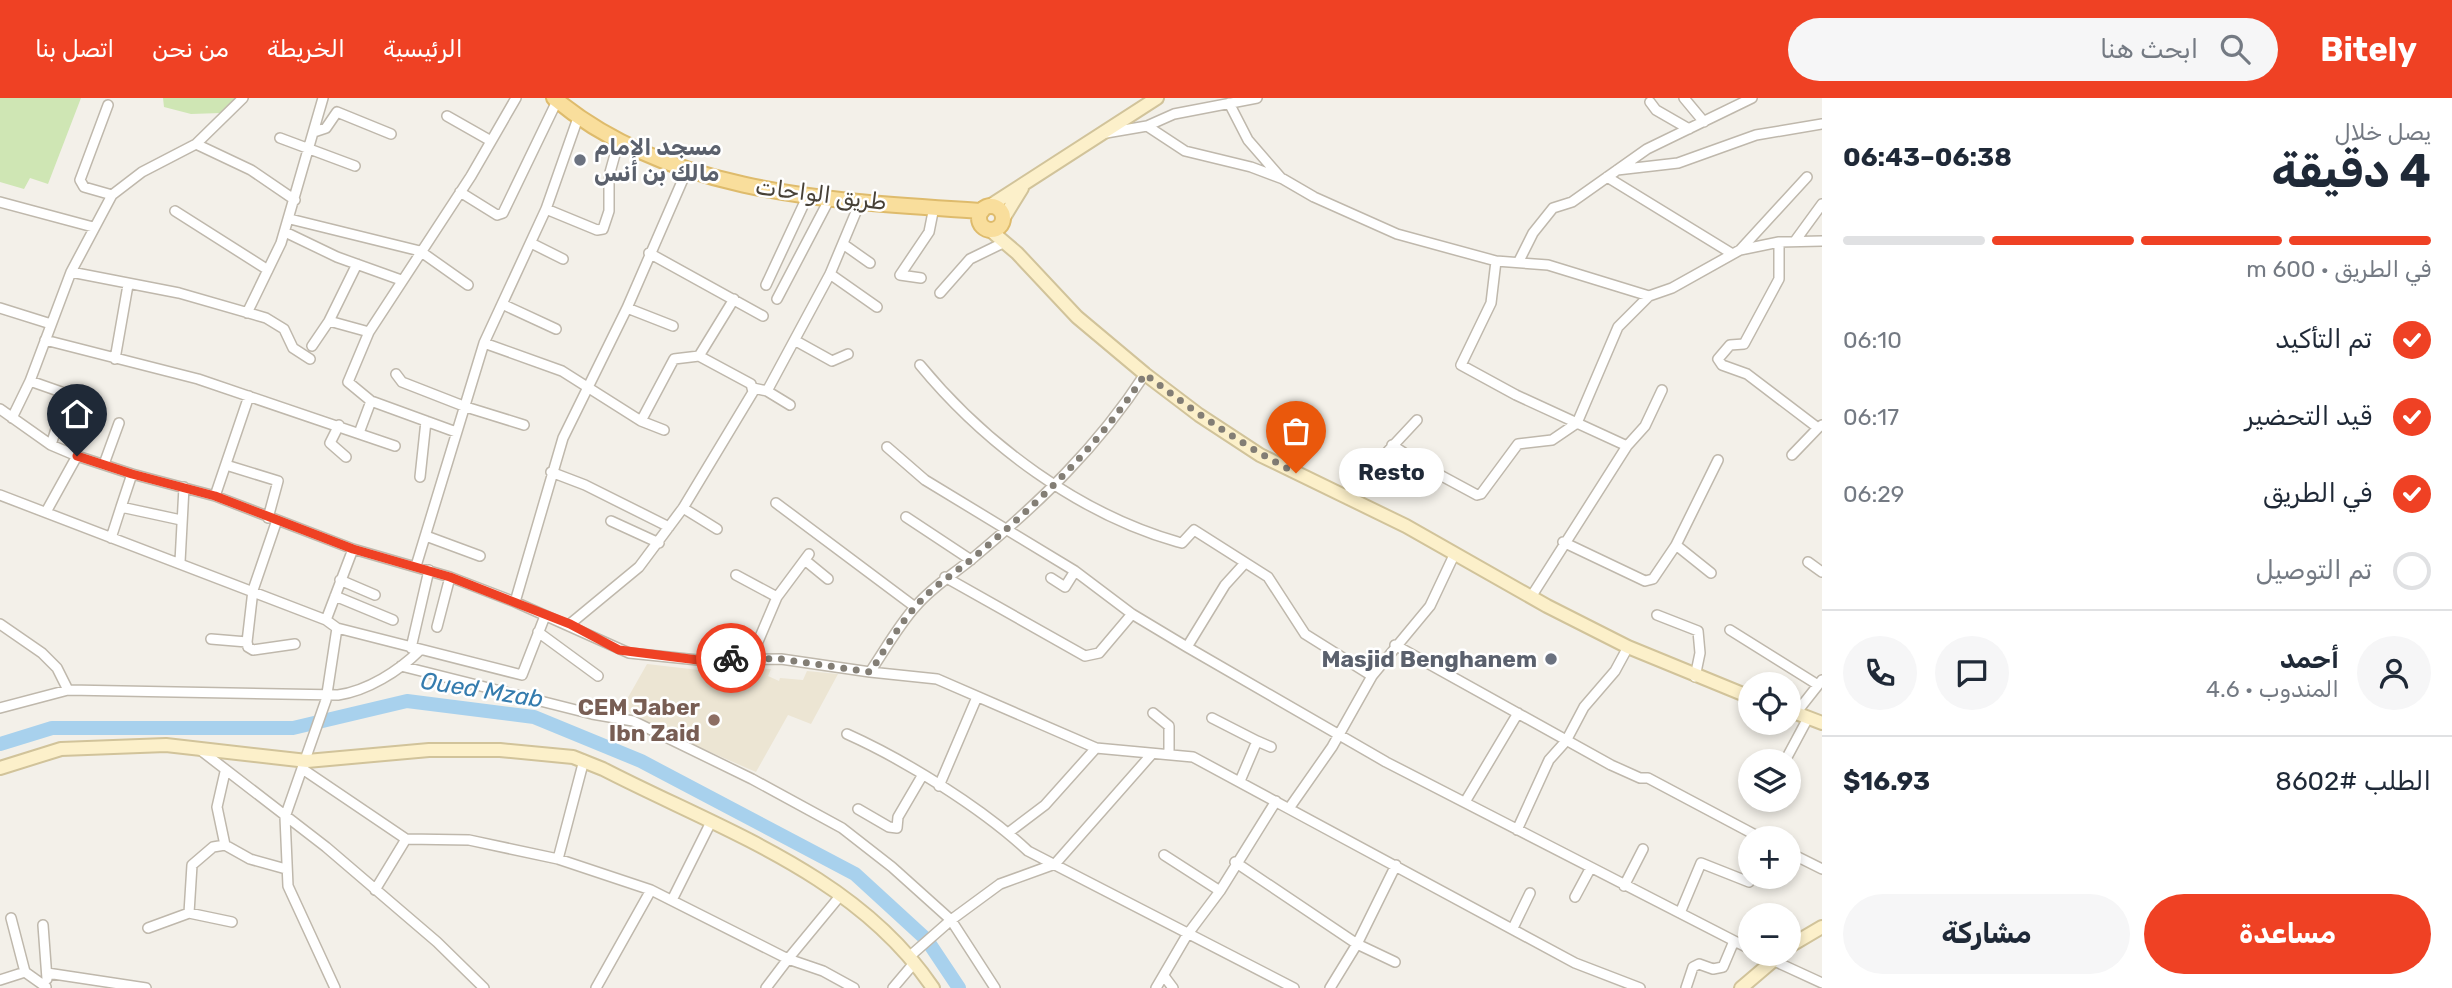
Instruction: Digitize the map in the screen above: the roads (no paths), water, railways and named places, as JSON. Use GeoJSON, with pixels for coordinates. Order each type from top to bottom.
{"type":"FeatureCollection","features":[{"type":"Feature","properties":{"kind":"main road","name":"طريق الواحات"},"geometry":{"type":"LineString","coordinates":[[556,99],[619,140],[687,170],[808,195],[937,208],[991,219]]}},
{"type":"Feature","properties":{"kind":"street"},"geometry":{"type":"LineString","coordinates":[[12,418],[30,381],[71,272],[112,195],[142,173],[196,144],[243,98]]}},
{"type":"Feature","properties":{"kind":"street"},"geometry":{"type":"LineString","coordinates":[[247,313],[290,219],[323,98]]}},
{"type":"Feature","properties":{"kind":"street"},"geometry":{"type":"LineString","coordinates":[[456,432],[372,401],[348,382],[369,332],[460,192],[516,98]]}},
{"type":"Feature","properties":{"kind":"street"},"geometry":{"type":"LineString","coordinates":[[991,219],[1024,185],[1157,98]]}},
{"type":"Feature","properties":{"kind":"street"},"geometry":{"type":"LineString","coordinates":[[1104,133],[1147,126],[1174,114],[1256,98]]}},
{"type":"Feature","properties":{"kind":"street"},"geometry":{"type":"LineString","coordinates":[[1684,98],[1704,122]]}},
{"type":"Feature","properties":{"kind":"street"},"geometry":{"type":"LineString","coordinates":[[1518,261],[1533,233],[1553,208],[1572,202],[1647,149],[1752,98]]}},
{"type":"Feature","properties":{"kind":"street"},"geometry":{"type":"LineString","coordinates":[[460,192],[497,215],[503,213],[556,99]]}},
{"type":"Feature","properties":{"kind":"street"},"geometry":{"type":"LineString","coordinates":[[1650,102],[1656,110],[1689,128]]}},
{"type":"Feature","properties":{"kind":"street"},"geometry":{"type":"LineString","coordinates":[[1229,103],[1248,139],[1283,179]]}},
{"type":"Feature","properties":{"kind":"street"},"geometry":{"type":"LineString","coordinates":[[108,105],[80,180],[84,187],[112,195]]}},
{"type":"Feature","properties":{"kind":"street"},"geometry":{"type":"LineString","coordinates":[[314,132],[326,128],[337,112],[390,134]]}},
{"type":"Feature","properties":{"kind":"street"},"geometry":{"type":"LineString","coordinates":[[416,566],[484,344],[546,209],[579,115]]}},
{"type":"Feature","properties":{"kind":"street"},"geometry":{"type":"LineString","coordinates":[[447,116],[491,142]]}},
{"type":"Feature","properties":{"kind":"street"},"geometry":{"type":"LineString","coordinates":[[1616,170],[1678,163],[1756,135],[1822,124]]}},
{"type":"Feature","properties":{"kind":"street"},"geometry":{"type":"LineString","coordinates":[[1147,126],[1185,151],[1251,167],[1283,179],[1314,197],[1397,234],[1496,261],[1548,265],[1649,296]]}},
{"type":"Feature","properties":{"kind":"street"},"geometry":{"type":"LineString","coordinates":[[280,138],[355,166]]}},
{"type":"Feature","properties":{"kind":"street"},"geometry":{"type":"LineString","coordinates":[[546,209],[597,230],[603,229],[609,211],[609,176],[619,140]]}},
{"type":"Feature","properties":{"kind":"street"},"geometry":{"type":"LineString","coordinates":[[196,144],[251,170],[295,200]]}},
{"type":"Feature","properties":{"kind":"street"},"geometry":{"type":"LineString","coordinates":[[515,602],[551,472],[587,385],[627,308],[687,170]]}},
{"type":"Feature","properties":{"kind":"street"},"geometry":{"type":"LineString","coordinates":[[1607,177],[1736,251],[1795,241],[1822,242]]}},
{"type":"Feature","properties":{"kind":"street"},"geometry":{"type":"LineString","coordinates":[[1392,445],[1427,468],[1480,494],[1518,444],[1552,440],[1577,423],[1618,327],[1649,296],[1672,288],[1736,251],[1807,177]]}},
{"type":"Feature","properties":{"kind":"street"},"geometry":{"type":"LineString","coordinates":[[991,219],[1024,185]]}},
{"type":"Feature","properties":{"kind":"street"},"geometry":{"type":"LineString","coordinates":[[766,285],[808,195]]}},
{"type":"Feature","properties":{"kind":"street"},"geometry":{"type":"LineString","coordinates":[[777,299],[830,198]]}},
{"type":"Feature","properties":{"kind":"street"},"geometry":{"type":"LineString","coordinates":[[767,391],[830,274],[861,200]]}},
{"type":"Feature","properties":{"kind":"street"},"geometry":{"type":"LineString","coordinates":[[0,202],[93,227]]}},
{"type":"Feature","properties":{"kind":"street"},"geometry":{"type":"LineString","coordinates":[[1795,241],[1822,204]]}},
{"type":"Feature","properties":{"kind":"street"},"geometry":{"type":"LineString","coordinates":[[921,278],[900,275],[929,232],[937,208]]}},
{"type":"Feature","properties":{"kind":"street"},"geometry":{"type":"LineString","coordinates":[[175,211],[268,270]]}},
{"type":"Feature","properties":{"kind":"street"},"geometry":{"type":"LineString","coordinates":[[290,219],[420,251],[468,285]]}},
{"type":"Feature","properties":{"kind":"street"},"geometry":{"type":"LineString","coordinates":[[991,219],[1005,242],[1077,317],[1145,374],[1260,455],[1346,496],[1628,647],[1738,693]]}},
{"type":"Feature","properties":{"kind":"street"},"geometry":{"type":"LineString","coordinates":[[991,219],[1018,254]]}},
{"type":"Feature","properties":{"kind":"street"},"geometry":{"type":"LineString","coordinates":[[285,232],[401,280]]}},
{"type":"Feature","properties":{"kind":"street"},"geometry":{"type":"LineString","coordinates":[[940,293],[970,259],[1005,242]]}},
{"type":"Feature","properties":{"kind":"street"},"geometry":{"type":"LineString","coordinates":[[531,243],[563,258]]}},
{"type":"Feature","properties":{"kind":"street"},"geometry":{"type":"LineString","coordinates":[[1779,243],[1779,279],[1775,290],[1759,313],[1744,344],[1730,345],[1718,359],[1722,365],[1747,374],[1820,427],[1792,454]]}},
{"type":"Feature","properties":{"kind":"street"},"geometry":{"type":"LineString","coordinates":[[843,244],[870,263]]}},
{"type":"Feature","properties":{"kind":"street"},"geometry":{"type":"LineString","coordinates":[[649,253],[763,316]]}},
{"type":"Feature","properties":{"kind":"street"},"geometry":{"type":"LineString","coordinates":[[1496,261],[1491,303],[1461,365],[1627,446]]}},
{"type":"Feature","properties":{"kind":"street"},"geometry":{"type":"LineString","coordinates":[[312,346],[329,321],[357,264]]}},
{"type":"Feature","properties":{"kind":"street"},"geometry":{"type":"LineString","coordinates":[[71,272],[179,293],[265,318],[284,329],[293,348],[310,359]]}},
{"type":"Feature","properties":{"kind":"street"},"geometry":{"type":"LineString","coordinates":[[830,274],[877,307]]}},
{"type":"Feature","properties":{"kind":"street"},"geometry":{"type":"LineString","coordinates":[[115,359],[128,285]]}},
{"type":"Feature","properties":{"kind":"street"},"geometry":{"type":"LineString","coordinates":[[699,356],[734,299]]}},
{"type":"Feature","properties":{"kind":"street"},"geometry":{"type":"LineString","coordinates":[[502,304],[556,329]]}},
{"type":"Feature","properties":{"kind":"street"},"geometry":{"type":"LineString","coordinates":[[0,308],[51,324]]}},
{"type":"Feature","properties":{"kind":"street"},"geometry":{"type":"LineString","coordinates":[[627,308],[673,326]]}},
{"type":"Feature","properties":{"kind":"street"},"geometry":{"type":"LineString","coordinates":[[329,321],[369,332]]}},
{"type":"Feature","properties":{"kind":"street"},"geometry":{"type":"LineString","coordinates":[[46,340],[182,374],[395,446]]}},
{"type":"Feature","properties":{"kind":"street"},"geometry":{"type":"LineString","coordinates":[[796,341],[832,361],[848,354]]}},
{"type":"Feature","properties":{"kind":"street"},"geometry":{"type":"LineString","coordinates":[[484,344],[562,371],[641,421],[664,430]]}},
{"type":"Feature","properties":{"kind":"street"},"geometry":{"type":"LineString","coordinates":[[641,421],[674,359],[699,356],[753,388],[767,391],[790,405]]}},
{"type":"Feature","properties":{"kind":"street"},"geometry":{"type":"LineString","coordinates":[[920,365],[945,397],[971,420],[1055,484],[1107,515],[1144,532],[1180,543],[1194,530],[1268,577],[1305,634],[1372,676]]}},
{"type":"Feature","properties":{"kind":"street"},"geometry":{"type":"LineString","coordinates":[[396,374],[402,382],[466,407],[524,425]]}},
{"type":"Feature","properties":{"kind":"street"},"geometry":{"type":"LineString","coordinates":[[870,672],[915,607],[945,577],[971,560],[1055,484],[1095,444],[1145,374]]}},
{"type":"Feature","properties":{"kind":"street"},"geometry":{"type":"LineString","coordinates":[[30,381],[67,394]]}},
{"type":"Feature","properties":{"kind":"street"},"geometry":{"type":"LineString","coordinates":[[570,624],[622,584],[659,543],[683,508],[753,388]]}},
{"type":"Feature","properties":{"kind":"street"},"geometry":{"type":"LineString","coordinates":[[1531,597],[1563,542],[1627,446],[1645,426],[1662,390]]}},
{"type":"Feature","properties":{"kind":"street"},"geometry":{"type":"LineString","coordinates":[[215,496],[249,396]]}},
{"type":"Feature","properties":{"kind":"street"},"geometry":{"type":"LineString","coordinates":[[359,433],[372,401]]}},
{"type":"Feature","properties":{"kind":"street"},"geometry":{"type":"LineString","coordinates":[[1,412],[51,445],[77,456],[215,496],[353,549],[450,577],[570,624],[629,653],[698,660],[781,659],[870,672],[925,676],[1096,748],[1193,757],[1575,963],[1634,987]]}},
{"type":"Feature","properties":{"kind":"street"},"geometry":{"type":"LineString","coordinates":[[51,445],[60,416]]}},
{"type":"Feature","properties":{"kind":"street"},"geometry":{"type":"LineString","coordinates":[[420,477],[426,421]]}},
{"type":"Feature","properties":{"kind":"street"},"geometry":{"type":"LineString","coordinates":[[1346,496],[1417,421]]}},
{"type":"Feature","properties":{"kind":"street"},"geometry":{"type":"LineString","coordinates":[[103,464],[120,423]]}},
{"type":"Feature","properties":{"kind":"street"},"geometry":{"type":"LineString","coordinates":[[339,425],[330,443],[346,457]]}},
{"type":"Feature","properties":{"kind":"street"},"geometry":{"type":"LineString","coordinates":[[887,446],[925,480],[1075,571],[1132,614],[1187,647],[1386,762],[1738,943]]}},
{"type":"Feature","properties":{"kind":"street"},"geometry":{"type":"LineString","coordinates":[[46,512],[77,456]]}},
{"type":"Feature","properties":{"kind":"street"},"geometry":{"type":"LineString","coordinates":[[1563,542],[1647,581],[1653,579],[1676,545],[1718,460]]}},
{"type":"Feature","properties":{"kind":"street"},"geometry":{"type":"LineString","coordinates":[[226,465],[278,481],[272,519],[253,590],[248,647],[253,650],[295,644]]}},
{"type":"Feature","properties":{"kind":"street"},"geometry":{"type":"LineString","coordinates":[[551,472],[585,485],[669,527]]}},
{"type":"Feature","properties":{"kind":"street"},"geometry":{"type":"LineString","coordinates":[[111,538],[132,474]]}},
{"type":"Feature","properties":{"kind":"street"},"geometry":{"type":"LineString","coordinates":[[180,562],[184,487]]}},
{"type":"Feature","properties":{"kind":"street"},"geometry":{"type":"LineString","coordinates":[[0,495],[253,590],[326,620],[337,628],[522,675],[545,616]]}},
{"type":"Feature","properties":{"kind":"street"},"geometry":{"type":"LineString","coordinates":[[776,503],[915,607]]}},
{"type":"Feature","properties":{"kind":"street"},"geometry":{"type":"LineString","coordinates":[[121,507],[181,520]]}},
{"type":"Feature","properties":{"kind":"street"},"geometry":{"type":"LineString","coordinates":[[683,508],[717,529]]}},
{"type":"Feature","properties":{"kind":"street"},"geometry":{"type":"LineString","coordinates":[[906,517],[971,560]]}},
{"type":"Feature","properties":{"kind":"street"},"geometry":{"type":"LineString","coordinates":[[611,521],[659,543]]}},
{"type":"Feature","properties":{"kind":"street"},"geometry":{"type":"LineString","coordinates":[[426,536],[480,556]]}},
{"type":"Feature","properties":{"kind":"street"},"geometry":{"type":"LineString","coordinates":[[1676,545],[1711,573]]}},
{"type":"Feature","properties":{"kind":"street"},"geometry":{"type":"LineString","coordinates":[[326,620],[353,549]]}},
{"type":"Feature","properties":{"kind":"street"},"geometry":{"type":"LineString","coordinates":[[1290,807],[1340,734],[1372,676],[1430,606],[1455,553]]}},
{"type":"Feature","properties":{"kind":"street"},"geometry":{"type":"LineString","coordinates":[[751,658],[777,597],[808,557],[828,579]]}},
{"type":"Feature","properties":{"kind":"street"},"geometry":{"type":"LineString","coordinates":[[1808,562],[1822,572]]}},
{"type":"Feature","properties":{"kind":"street"},"geometry":{"type":"LineString","coordinates":[[1187,647],[1225,585],[1244,563]]}},
{"type":"Feature","properties":{"kind":"street"},"geometry":{"type":"LineString","coordinates":[[0,708],[68,690],[327,698],[356,691],[401,666],[416,649],[429,570]]}},
{"type":"Feature","properties":{"kind":"street"},"geometry":{"type":"LineString","coordinates":[[1051,578],[1065,587],[1075,571]]}},
{"type":"Feature","properties":{"kind":"street"},"geometry":{"type":"LineString","coordinates":[[736,575],[777,597]]}},
{"type":"Feature","properties":{"kind":"street"},"geometry":{"type":"LineString","coordinates":[[436,627],[450,577]]}},
{"type":"Feature","properties":{"kind":"street"},"geometry":{"type":"LineString","coordinates":[[945,577],[1085,656],[1099,653],[1132,614]]}},
{"type":"Feature","properties":{"kind":"street"},"geometry":{"type":"LineString","coordinates":[[340,580],[375,595]]}},
{"type":"Feature","properties":{"kind":"street"},"geometry":{"type":"LineString","coordinates":[[335,596],[393,620]]}},
{"type":"Feature","properties":{"kind":"street"},"geometry":{"type":"LineString","coordinates":[[1657,615],[1698,631],[1700,653],[1695,677]]}},
{"type":"Feature","properties":{"kind":"street"},"geometry":{"type":"LineString","coordinates":[[0,625],[42,653],[57,668],[68,690]]}},
{"type":"Feature","properties":{"kind":"street"},"geometry":{"type":"LineString","coordinates":[[335,988],[289,890],[285,817],[307,762],[327,698],[337,628]]}},
{"type":"Feature","properties":{"kind":"street"},"geometry":{"type":"LineString","coordinates":[[1730,630],[1820,683],[1801,710]]}},
{"type":"Feature","properties":{"kind":"street"},"geometry":{"type":"LineString","coordinates":[[538,632],[598,676]]}},
{"type":"Feature","properties":{"kind":"street"},"geometry":{"type":"LineString","coordinates":[[211,639],[247,642]]}},
{"type":"Feature","properties":{"kind":"street"},"geometry":{"type":"LineString","coordinates":[[1395,645],[1611,765],[1640,778],[1648,778],[1738,826]]}},
{"type":"Feature","properties":{"kind":"street"},"geometry":{"type":"LineString","coordinates":[[1517,830],[1543,770],[1566,741],[1584,707],[1615,671],[1628,647]]}},
{"type":"Feature","properties":{"kind":"street"},"geometry":{"type":"LineString","coordinates":[[401,666],[592,714],[633,721],[752,779],[842,828],[951,920],[995,988]]}},
{"type":"Feature","properties":{"kind":"street"},"geometry":{"type":"LineString","coordinates":[[939,786],[977,697]]}},
{"type":"Feature","properties":{"kind":"street"},"geometry":{"type":"LineString","coordinates":[[1153,713],[1169,726],[1169,754]]}},
{"type":"Feature","properties":{"kind":"street"},"geometry":{"type":"LineString","coordinates":[[1465,802],[1518,713]]}},
{"type":"Feature","properties":{"kind":"street"},"geometry":{"type":"LineString","coordinates":[[1801,715],[1822,723]]}},
{"type":"Feature","properties":{"kind":"street"},"geometry":{"type":"LineString","coordinates":[[1212,718],[1271,747]]}},
{"type":"Feature","properties":{"kind":"street"},"geometry":{"type":"LineString","coordinates":[[847,734],[939,786],[1009,833],[1028,851],[1294,988]]}},
{"type":"Feature","properties":{"kind":"street"},"geometry":{"type":"LineString","coordinates":[[1240,780],[1256,741]]}},
{"type":"Feature","properties":{"kind":"street"},"geometry":{"type":"LineString","coordinates":[[0,768],[61,749],[152,745],[307,762],[467,749],[584,760],[769,848],[865,913],[912,959],[933,988]]}},
{"type":"Feature","properties":{"kind":"street"},"geometry":{"type":"LineString","coordinates":[[198,748],[375,890],[484,988]]}},
{"type":"Feature","properties":{"kind":"street"},"geometry":{"type":"LineString","coordinates":[[1009,833],[1045,805],[1096,748]]}},
{"type":"Feature","properties":{"kind":"street"},"geometry":{"type":"LineString","coordinates":[[893,988],[912,959],[951,920],[1000,884],[1055,864],[1151,755]]}},
{"type":"Feature","properties":{"kind":"street"},"geometry":{"type":"LineString","coordinates":[[558,859],[584,760]]}},
{"type":"Feature","properties":{"kind":"street"},"geometry":{"type":"LineString","coordinates":[[307,762],[406,839],[469,840],[558,859],[651,890],[788,959],[823,971],[852,987]]}},
{"type":"Feature","properties":{"kind":"street"},"geometry":{"type":"LineString","coordinates":[[225,772],[217,807],[225,845]]}},
{"type":"Feature","properties":{"kind":"street"},"geometry":{"type":"LineString","coordinates":[[858,809],[889,827],[897,828],[898,817],[922,776]]}},
{"type":"Feature","properties":{"kind":"street"},"geometry":{"type":"LineString","coordinates":[[1156,988],[1187,935],[1220,891],[1276,801]]}},
{"type":"Feature","properties":{"kind":"street"},"geometry":{"type":"LineString","coordinates":[[672,900],[711,822]]}},
{"type":"Feature","properties":{"kind":"street"},"geometry":{"type":"LineString","coordinates":[[375,890],[406,839]]}},
{"type":"Feature","properties":{"kind":"street"},"geometry":{"type":"LineString","coordinates":[[189,912],[192,865],[211,848],[225,845],[250,859],[286,869]]}},
{"type":"Feature","properties":{"kind":"street"},"geometry":{"type":"LineString","coordinates":[[1624,886],[1643,849]]}},
{"type":"Feature","properties":{"kind":"street"},"geometry":{"type":"LineString","coordinates":[[1164,855],[1220,891]]}},
{"type":"Feature","properties":{"kind":"street"},"geometry":{"type":"LineString","coordinates":[[1801,858],[1822,869]]}},
{"type":"Feature","properties":{"kind":"street"},"geometry":{"type":"LineString","coordinates":[[1236,862],[1357,944],[1395,962]]}},
{"type":"Feature","properties":{"kind":"street"},"geometry":{"type":"LineString","coordinates":[[1680,913],[1701,863],[1738,878]]}},
{"type":"Feature","properties":{"kind":"street"},"geometry":{"type":"LineString","coordinates":[[1330,988],[1357,944],[1396,865]]}},
{"type":"Feature","properties":{"kind":"street"},"geometry":{"type":"LineString","coordinates":[[1575,897],[1590,869]]}},
{"type":"Feature","properties":{"kind":"street"},"geometry":{"type":"LineString","coordinates":[[596,988],[651,890]]}},
{"type":"Feature","properties":{"kind":"street"},"geometry":{"type":"LineString","coordinates":[[1513,928],[1530,893]]}},
{"type":"Feature","properties":{"kind":"street"},"geometry":{"type":"LineString","coordinates":[[766,988],[840,896]]}},
{"type":"Feature","properties":{"kind":"street"},"geometry":{"type":"LineString","coordinates":[[148,928],[189,912],[232,922]]}},
{"type":"Feature","properties":{"kind":"street"},"geometry":{"type":"LineString","coordinates":[[11,918],[24,972],[46,988]]}},
{"type":"Feature","properties":{"kind":"street"},"geometry":{"type":"LineString","coordinates":[[43,925],[46,988]]}},
{"type":"Feature","properties":{"kind":"street"},"geometry":{"type":"LineString","coordinates":[[1801,939],[1822,927]]}},
{"type":"Feature","properties":{"kind":"street"},"geometry":{"type":"LineString","coordinates":[[1686,988],[1693,967],[1699,964],[1713,969],[1723,967],[1734,941]]}},
{"type":"Feature","properties":{"kind":"street"},"geometry":{"type":"LineString","coordinates":[[1741,988],[1767,966]]}},
{"type":"Feature","properties":{"kind":"street"},"geometry":{"type":"LineString","coordinates":[[1791,966],[1822,983]]}},
{"type":"Feature","properties":{"kind":"street"},"geometry":{"type":"LineString","coordinates":[[0,980],[24,972]]}},
{"type":"Feature","properties":{"kind":"street"},"geometry":{"type":"LineString","coordinates":[[47,973],[146,988]]}},
{"type":"Feature","properties":{"kind":"street"},"geometry":{"type":"LineString","coordinates":[[1164,976],[1173,988]]}},
{"type":"Feature","properties":{"kind":"waterway","name":"Oued Mzab"},"geometry":{"type":"LineString","coordinates":[[0,744],[52,728],[293,728],[407,701],[534,717],[641,761],[855,874],[927,940],[959,988]]}},
{"type":"Feature","properties":{"kind":"place","name":"مسجد الإمام مالك بن أنس"},"geometry":{"type":"Point","coordinates":[580,160]}},
{"type":"Feature","properties":{"kind":"place","name":"Resto"},"geometry":{"type":"Point","coordinates":[1296,473]}},
{"type":"Feature","properties":{"kind":"place","name":"Masjid Benghanem"},"geometry":{"type":"Point","coordinates":[1551,659]}},
{"type":"Feature","properties":{"kind":"place","name":"CEM Jaber Ibn Zaid"},"geometry":{"type":"Point","coordinates":[714,720]}}]}
